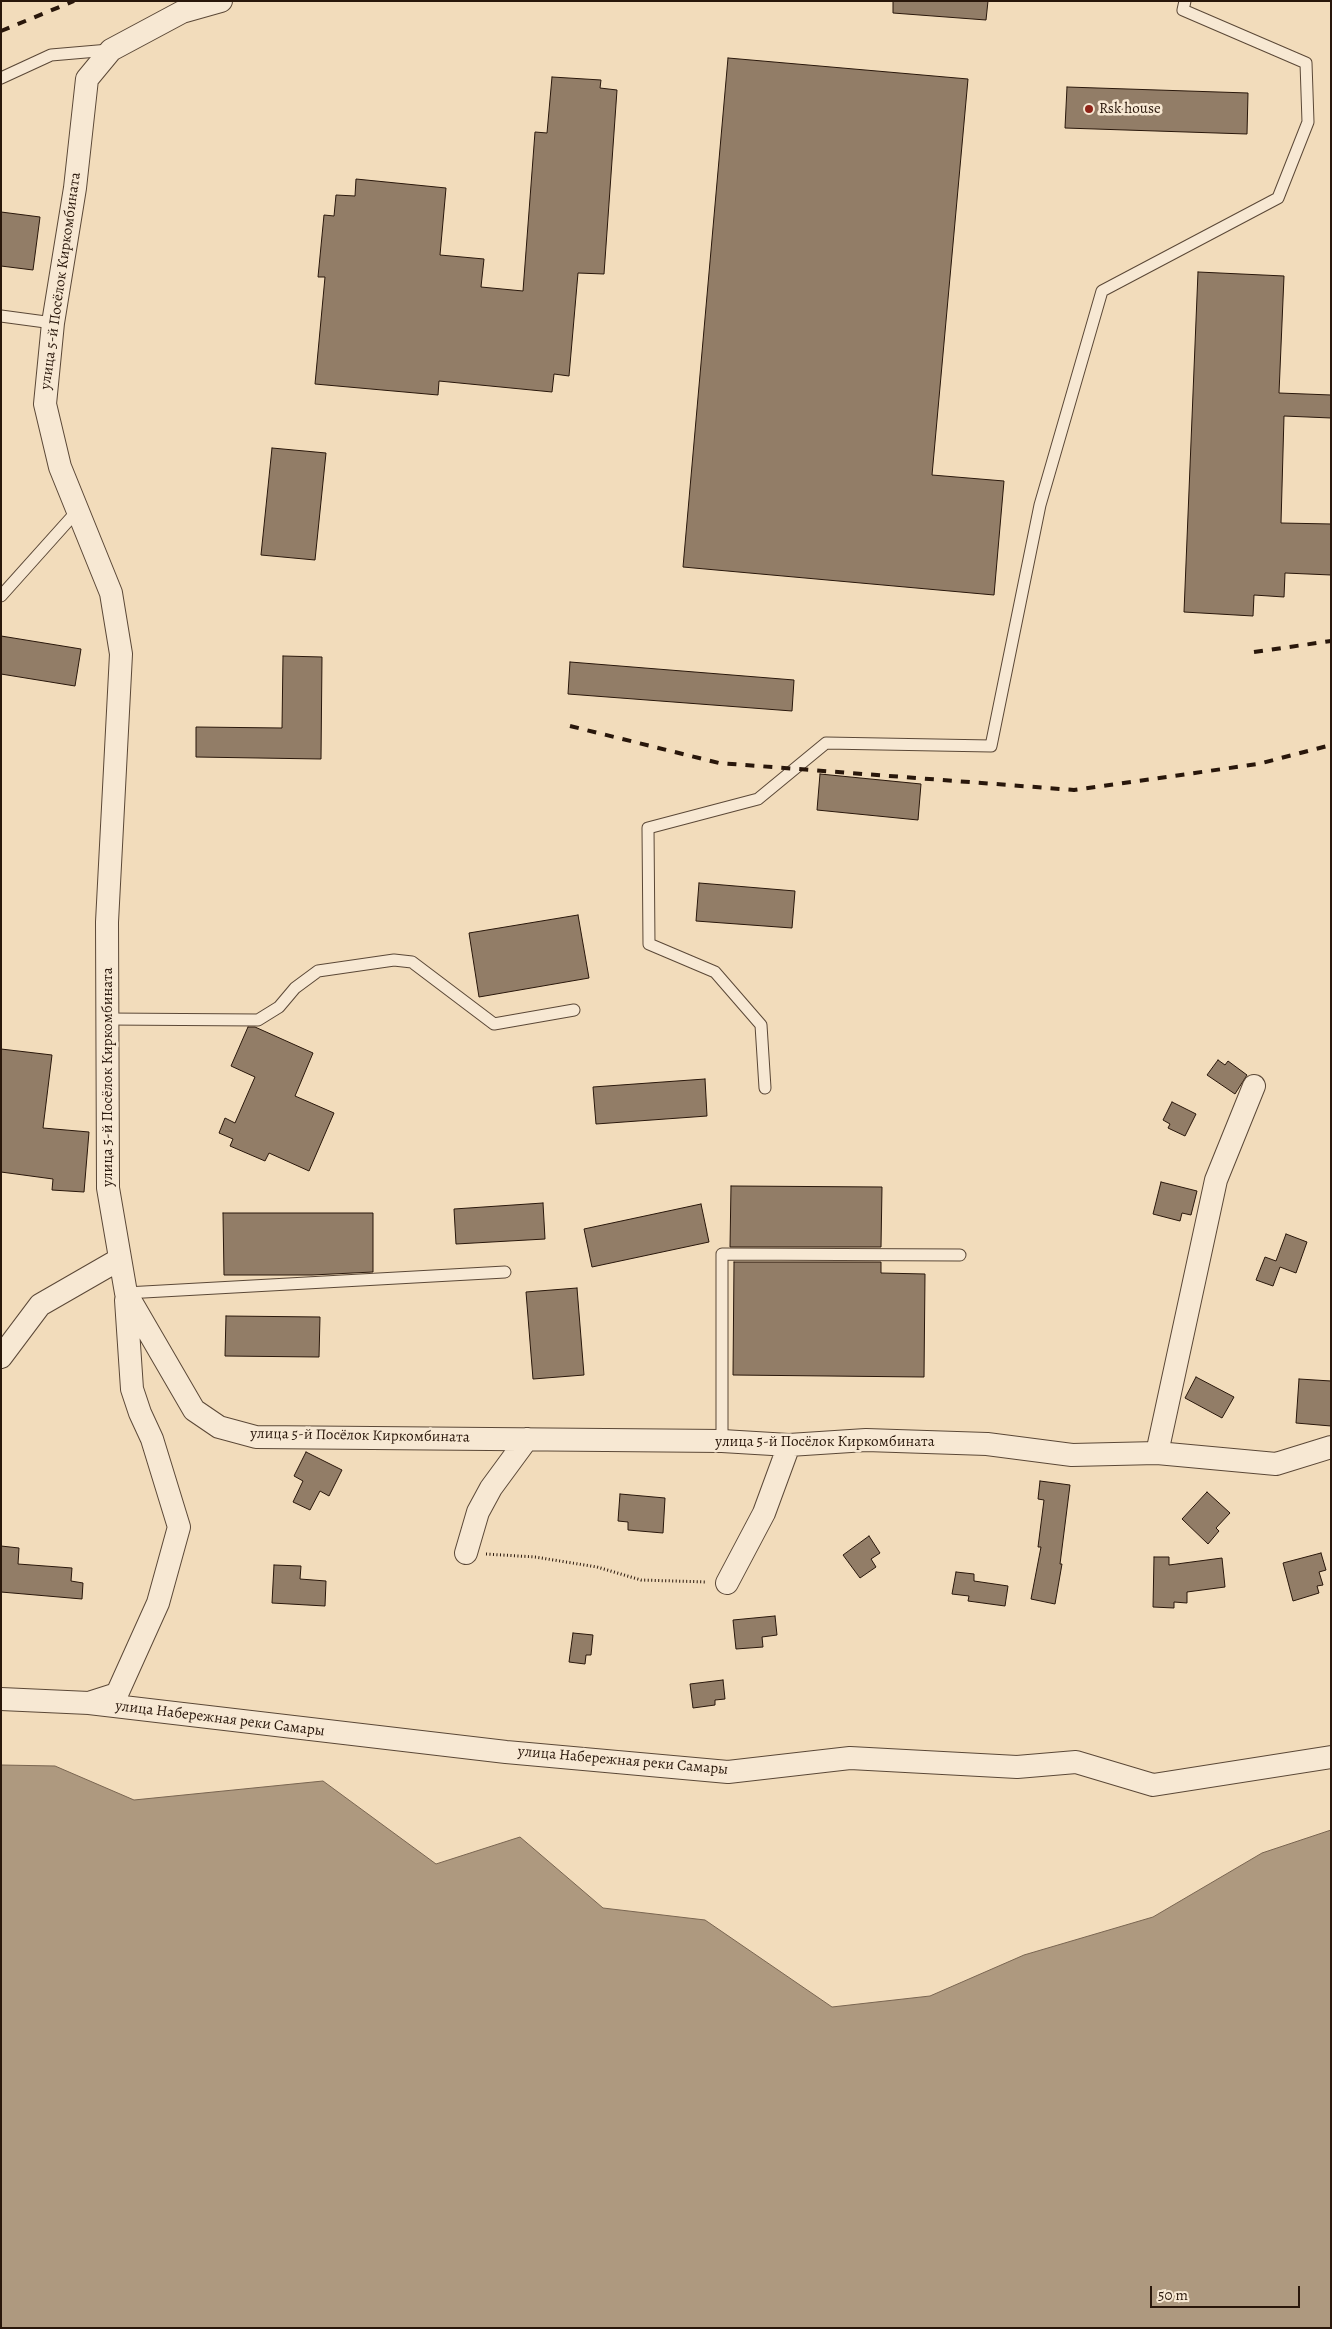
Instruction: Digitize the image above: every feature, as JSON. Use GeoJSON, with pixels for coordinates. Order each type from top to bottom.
{"type":"FeatureCollection","features":[{"type":"Feature","properties":{"kind":"street","name":"улица 5-й Посёлок Киркомбината"},"geometry":{"type":"LineString","coordinates":[[221,1],[182,12],[110,50],[87,79],[75,188],[53,323],[45,404],[60,467],[111,593],[121,654],[107,922],[108,1188],[126,1293],[194,1410],[219,1427],[256,1436],[722,1441],[789,1445],[866,1440],[987,1444],[1072,1455],[1157,1454],[1276,1464],[1331,1447]]}},
{"type":"Feature","properties":{"kind":"street"},"geometry":{"type":"LineString","coordinates":[[1157,1454],[1216,1180],[1254,1086]]}},
{"type":"Feature","properties":{"kind":"street"},"geometry":{"type":"LineString","coordinates":[[1,1357],[40,1305],[120,1258]]}},
{"type":"Feature","properties":{"kind":"street"},"geometry":{"type":"LineString","coordinates":[[89,1703],[117,1694],[158,1603],[179,1526],[152,1439],[132,1389],[126,1293]]}},
{"type":"Feature","properties":{"kind":"street"},"geometry":{"type":"LineString","coordinates":[[466,1553],[478,1512],[491,1488],[527,1439]]}},
{"type":"Feature","properties":{"kind":"street"},"geometry":{"type":"LineString","coordinates":[[727,1583],[764,1513],[789,1445]]}},
{"type":"Feature","properties":{"kind":"street","name":"улица Набережная реки Самары"},"geometry":{"type":"LineString","coordinates":[[1,1698],[89,1703],[506,1752],[728,1772],[850,1758],[1017,1767],[1076,1762],[1153,1785],[1331,1756]]}},
{"type":"Feature","properties":{"kind":"lane"},"geometry":{"type":"LineString","coordinates":[[765,1088],[761,1025],[715,972],[650,944],[648,828],[758,799],[826,743],[991,746],[1040,505],[1102,291],[1278,198],[1308,122],[1306,63],[1183,10],[1185,1]]}},
{"type":"Feature","properties":{"kind":"lane"},"geometry":{"type":"LineString","coordinates":[[1,78],[51,55],[110,50]]}},
{"type":"Feature","properties":{"kind":"lane"},"geometry":{"type":"LineString","coordinates":[[1,316],[53,323]]}},
{"type":"Feature","properties":{"kind":"lane"},"geometry":{"type":"LineString","coordinates":[[1,596],[78,510]]}},
{"type":"Feature","properties":{"kind":"lane"},"geometry":{"type":"LineString","coordinates":[[107,1019],[258,1020],[279,1007],[295,988],[318,971],[394,960],[412,962],[494,1024],[574,1010]]}},
{"type":"Feature","properties":{"kind":"lane"},"geometry":{"type":"LineString","coordinates":[[722,1441],[722,1254],[960,1255]]}},
{"type":"Feature","properties":{"kind":"lane"},"geometry":{"type":"LineString","coordinates":[[126,1293],[505,1272]]}},
{"type":"Feature","properties":{"kind":"path"},"geometry":{"type":"LineString","coordinates":[[466,1553],[535,1557],[597,1567],[641,1580],[727,1583]]}},
{"type":"Feature","properties":{"kind":"shaded area"},"geometry":{"type":"Polygon","coordinates":[[[1,1765],[55,1766],[134,1800],[323,1781],[436,1864],[520,1837],[603,1908],[705,1920],[832,2007],[930,1996],[1024,1955],[1153,1917],[1262,1853],[1331,1830],[1331,2328],[1,2328],[1,1765]]]}},
{"type":"Feature","properties":{"kind":"building"},"geometry":{"type":"Polygon","coordinates":[[[893,1],[988,1],[986,20],[893,13],[893,1]]]}},
{"type":"Feature","properties":{"kind":"building"},"geometry":{"type":"Polygon","coordinates":[[[728,58],[968,79],[932,475],[1004,481],[994,595],[683,567],[728,58]]]}},
{"type":"Feature","properties":{"kind":"building"},"geometry":{"type":"Polygon","coordinates":[[[552,77],[601,80],[600,88],[617,90],[604,274],[578,273],[569,376],[554,374],[552,392],[439,381],[438,395],[315,384],[325,277],[318,277],[324,215],[334,216],[336,195],[355,196],[356,179],[446,188],[440,255],[484,259],[481,287],[523,291],[535,132],[547,133],[552,77]]]}},
{"type":"Feature","properties":{"kind":"building"},"geometry":{"type":"Polygon","coordinates":[[[1067,87],[1248,93],[1247,134],[1065,128],[1067,87]]]}},
{"type":"Feature","properties":{"kind":"building"},"geometry":{"type":"Polygon","coordinates":[[[1,212],[40,217],[33,270],[1,266],[1,212]]]}},
{"type":"Feature","properties":{"kind":"building"},"geometry":{"type":"Polygon","coordinates":[[[1198,272],[1284,276],[1279,393],[1331,395],[1331,418],[1284,416],[1281,523],[1331,524],[1331,575],[1285,573],[1284,597],[1254,595],[1253,616],[1184,612],[1198,272]]]}},
{"type":"Feature","properties":{"kind":"building"},"geometry":{"type":"Polygon","coordinates":[[[272,448],[326,453],[315,560],[261,555],[272,448]]]}},
{"type":"Feature","properties":{"kind":"building"},"geometry":{"type":"Polygon","coordinates":[[[1,636],[81,649],[75,686],[1,674],[1,636]]]}},
{"type":"Feature","properties":{"kind":"building"},"geometry":{"type":"Polygon","coordinates":[[[283,656],[322,657],[321,759],[196,757],[196,727],[282,728],[283,656]]]}},
{"type":"Feature","properties":{"kind":"building"},"geometry":{"type":"Polygon","coordinates":[[[570,662],[794,680],[792,711],[568,694],[570,662]]]}},
{"type":"Feature","properties":{"kind":"building"},"geometry":{"type":"Polygon","coordinates":[[[820,774],[921,784],[918,820],[817,810],[820,774]]]}},
{"type":"Feature","properties":{"kind":"building"},"geometry":{"type":"Polygon","coordinates":[[[699,883],[795,891],[792,928],[696,921],[699,883]]]}},
{"type":"Feature","properties":{"kind":"building"},"geometry":{"type":"Polygon","coordinates":[[[578,915],[589,978],[479,997],[469,933],[578,915]]]}},
{"type":"Feature","properties":{"kind":"building"},"geometry":{"type":"Polygon","coordinates":[[[248,1027],[255,1027],[313,1053],[295,1096],[334,1113],[309,1171],[269,1153],[265,1161],[230,1146],[233,1139],[219,1133],[225,1118],[235,1123],[255,1077],[231,1066],[248,1027]]]}},
{"type":"Feature","properties":{"kind":"building"},"geometry":{"type":"Polygon","coordinates":[[[1,1049],[52,1055],[43,1128],[89,1132],[84,1192],[52,1190],[53,1179],[1,1172],[1,1049]]]}},
{"type":"Feature","properties":{"kind":"building"},"geometry":{"type":"Polygon","coordinates":[[[1218,1060],[1225,1065],[1228,1061],[1247,1075],[1235,1094],[1207,1075],[1218,1060]]]}},
{"type":"Feature","properties":{"kind":"building"},"geometry":{"type":"Polygon","coordinates":[[[705,1079],[707,1116],[596,1124],[593,1087],[705,1079]]]}},
{"type":"Feature","properties":{"kind":"building"},"geometry":{"type":"Polygon","coordinates":[[[1172,1102],[1196,1114],[1185,1136],[1168,1128],[1170,1124],[1163,1120],[1172,1102]]]}},
{"type":"Feature","properties":{"kind":"building"},"geometry":{"type":"Polygon","coordinates":[[[1161,1182],[1197,1191],[1191,1215],[1182,1213],[1180,1221],[1153,1214],[1161,1182]]]}},
{"type":"Feature","properties":{"kind":"building"},"geometry":{"type":"Polygon","coordinates":[[[731,1186],[882,1187],[881,1247],[730,1247],[731,1186]]]}},
{"type":"Feature","properties":{"kind":"building"},"geometry":{"type":"Polygon","coordinates":[[[543,1203],[545,1239],[456,1244],[454,1209],[543,1203]]]}},
{"type":"Feature","properties":{"kind":"building"},"geometry":{"type":"Polygon","coordinates":[[[701,1204],[709,1242],[592,1267],[584,1229],[701,1204]]]}},
{"type":"Feature","properties":{"kind":"building"},"geometry":{"type":"Polygon","coordinates":[[[223,1213],[373,1213],[373,1272],[312,1275],[224,1275],[223,1213]]]}},
{"type":"Feature","properties":{"kind":"building"},"geometry":{"type":"Polygon","coordinates":[[[1286,1234],[1307,1242],[1296,1273],[1280,1267],[1273,1286],[1256,1280],[1265,1257],[1276,1261],[1286,1234]]]}},
{"type":"Feature","properties":{"kind":"building"},"geometry":{"type":"Polygon","coordinates":[[[734,1262],[881,1262],[881,1273],[925,1274],[924,1377],[733,1375],[734,1262]]]}},
{"type":"Feature","properties":{"kind":"building"},"geometry":{"type":"Polygon","coordinates":[[[577,1288],[584,1375],[533,1379],[526,1292],[577,1288]]]}},
{"type":"Feature","properties":{"kind":"building"},"geometry":{"type":"Polygon","coordinates":[[[226,1316],[320,1317],[319,1357],[225,1356],[226,1316]]]}},
{"type":"Feature","properties":{"kind":"building"},"geometry":{"type":"Polygon","coordinates":[[[1196,1377],[1234,1397],[1222,1418],[1185,1398],[1196,1377]]]}},
{"type":"Feature","properties":{"kind":"building"},"geometry":{"type":"Polygon","coordinates":[[[1299,1379],[1331,1381],[1331,1426],[1296,1423],[1299,1379]]]}},
{"type":"Feature","properties":{"kind":"building"},"geometry":{"type":"Polygon","coordinates":[[[306,1452],[342,1470],[329,1496],[320,1491],[310,1510],[293,1502],[303,1481],[294,1476],[306,1452]]]}},
{"type":"Feature","properties":{"kind":"building"},"geometry":{"type":"Polygon","coordinates":[[[1040,1481],[1070,1485],[1060,1564],[1062,1564],[1055,1604],[1031,1599],[1041,1547],[1038,1547],[1044,1500],[1038,1499],[1040,1481]]]}},
{"type":"Feature","properties":{"kind":"building"},"geometry":{"type":"Polygon","coordinates":[[[1207,1492],[1230,1513],[1216,1528],[1219,1531],[1208,1544],[1182,1519],[1207,1492]]]}},
{"type":"Feature","properties":{"kind":"building"},"geometry":{"type":"Polygon","coordinates":[[[620,1494],[665,1498],[663,1533],[628,1530],[628,1522],[618,1521],[620,1494]]]}},
{"type":"Feature","properties":{"kind":"building"},"geometry":{"type":"Polygon","coordinates":[[[869,1536],[880,1553],[871,1559],[876,1567],[860,1578],[843,1555],[869,1536]]]}},
{"type":"Feature","properties":{"kind":"building"},"geometry":{"type":"Polygon","coordinates":[[[1,1546],[19,1548],[18,1564],[72,1568],[71,1581],[83,1583],[82,1599],[1,1592],[1,1546]]]}},
{"type":"Feature","properties":{"kind":"building"},"geometry":{"type":"Polygon","coordinates":[[[1321,1553],[1326,1570],[1319,1572],[1323,1585],[1317,1586],[1319,1593],[1293,1601],[1283,1563],[1321,1553]]]}},
{"type":"Feature","properties":{"kind":"building"},"geometry":{"type":"Polygon","coordinates":[[[1154,1557],[1169,1557],[1169,1565],[1222,1558],[1225,1587],[1187,1592],[1187,1603],[1174,1602],[1174,1608],[1153,1607],[1154,1557]]]}},
{"type":"Feature","properties":{"kind":"building"},"geometry":{"type":"Polygon","coordinates":[[[274,1565],[301,1566],[300,1579],[326,1581],[325,1606],[272,1603],[274,1565]]]}},
{"type":"Feature","properties":{"kind":"building"},"geometry":{"type":"Polygon","coordinates":[[[956,1572],[974,1574],[974,1581],[1008,1586],[1005,1606],[968,1601],[969,1596],[952,1594],[956,1572]]]}},
{"type":"Feature","properties":{"kind":"building"},"geometry":{"type":"Polygon","coordinates":[[[775,1616],[777,1635],[762,1637],[763,1647],[736,1649],[733,1620],[775,1616]]]}},
{"type":"Feature","properties":{"kind":"building"},"geometry":{"type":"Polygon","coordinates":[[[573,1633],[593,1635],[591,1655],[586,1655],[585,1664],[569,1662],[573,1633]]]}},
{"type":"Feature","properties":{"kind":"building"},"geometry":{"type":"Polygon","coordinates":[[[723,1680],[725,1699],[715,1700],[715,1705],[693,1708],[690,1684],[723,1680]]]}},
{"type":"Feature","properties":{"kind":"railway"},"geometry":{"type":"LineString","coordinates":[[1,31],[74,1]]}},
{"type":"Feature","properties":{"kind":"railway"},"geometry":{"type":"LineString","coordinates":[[1254,652],[1331,641]]}},
{"type":"Feature","properties":{"kind":"railway"},"geometry":{"type":"LineString","coordinates":[[570,726],[719,763],[1074,790],[1258,764],[1331,745]]}},
{"type":"Feature","properties":{"kind":"place","name":"Rsk house"},"geometry":{"type":"Point","coordinates":[1089,109]}}]}
